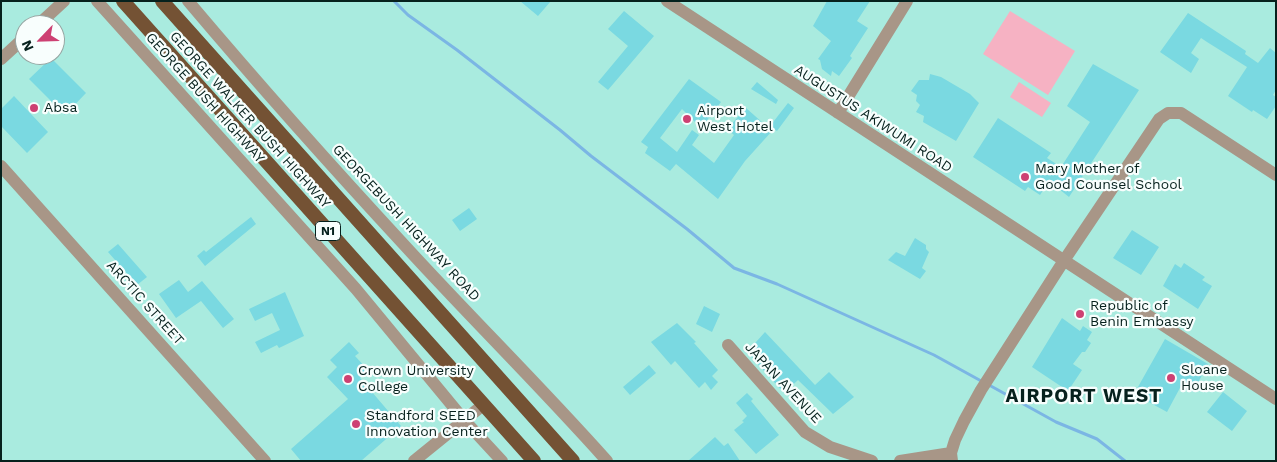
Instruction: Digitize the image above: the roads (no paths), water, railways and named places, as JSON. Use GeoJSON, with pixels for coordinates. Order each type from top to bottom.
{"type":"FeatureCollection","features":[{"type":"Feature","properties":{"kind":"highway","name":"GEORGE WALKER BUSH HIGHWAY"},"geometry":{"type":"LineString","coordinates":[[123,1],[534,461]]}},
{"type":"Feature","properties":{"kind":"highway","name":"GEORGE WALKER BUSH HIGHWAY"},"geometry":{"type":"LineString","coordinates":[[162,1],[573,461]]}},
{"type":"Feature","properties":{"kind":"street"},"geometry":{"type":"LineString","coordinates":[[49,15],[64,1]]}},
{"type":"Feature","properties":{"kind":"street","name":"GEORGE BUSH HIGHWAY"},"geometry":{"type":"LineString","coordinates":[[97,1],[290,214],[356,289],[465,421],[502,461]]}},
{"type":"Feature","properties":{"kind":"street","name":"GEORGEBUSH HIGHWAY ROAD"},"geometry":{"type":"LineString","coordinates":[[188,1],[288,116],[408,249],[557,404],[607,461]]}},
{"type":"Feature","properties":{"kind":"street","name":"AUGUSTUS AKIWUMI ROAD"},"geometry":{"type":"LineString","coordinates":[[667,1],[1063,262],[1276,399]]}},
{"type":"Feature","properties":{"kind":"street"},"geometry":{"type":"LineString","coordinates":[[838,113],[907,1]]}},
{"type":"Feature","properties":{"kind":"street"},"geometry":{"type":"LineString","coordinates":[[1,59],[15,46]]}},
{"type":"Feature","properties":{"kind":"street"},"geometry":{"type":"LineString","coordinates":[[900,461],[952,457],[962,425],[981,390],[1150,130],[1163,115],[1175,112],[1186,116],[1276,175]]}},
{"type":"Feature","properties":{"kind":"street","name":"ARCTIC STREET"},"geometry":{"type":"LineString","coordinates":[[1,166],[265,461]]}},
{"type":"Feature","properties":{"kind":"street"},"geometry":{"type":"LineString","coordinates":[[290,214],[303,202]]}},
{"type":"Feature","properties":{"kind":"street","name":"JAPAN AVENUE"},"geometry":{"type":"LineString","coordinates":[[728,345],[805,432],[830,447],[872,461]]}},
{"type":"Feature","properties":{"kind":"street"},"geometry":{"type":"LineString","coordinates":[[414,461],[484,405]]}},
{"type":"Feature","properties":{"kind":"waterway"},"geometry":{"type":"LineString","coordinates":[[394,1],[408,15],[457,50],[687,229],[734,268],[777,284],[934,355],[983,382]]}},
{"type":"Feature","properties":{"kind":"waterway"},"geometry":{"type":"LineString","coordinates":[[989,385],[1056,422],[1097,439],[1125,461]]}},
{"type":"Feature","properties":{"kind":"place","name":"Absa"},"geometry":{"type":"Point","coordinates":[34,108]}},
{"type":"Feature","properties":{"kind":"place","name":"Airport West Hotel"},"geometry":{"type":"Point","coordinates":[687,119]}},
{"type":"Feature","properties":{"kind":"place","name":"Mary Mother of Good Counsel School"},"geometry":{"type":"Point","coordinates":[1025,177]}},
{"type":"Feature","properties":{"kind":"place","name":"Republic of Benin Embassy"},"geometry":{"type":"Point","coordinates":[1080,314]}},
{"type":"Feature","properties":{"kind":"place","name":"Sloane House"},"geometry":{"type":"Point","coordinates":[1171,378]}},
{"type":"Feature","properties":{"kind":"place","name":"Crown University College"},"geometry":{"type":"Point","coordinates":[348,379]}},
{"type":"Feature","properties":{"kind":"place","name":"Standford SEED Innovation Center"},"geometry":{"type":"Point","coordinates":[356,424]}},
{"type":"Feature","properties":{"kind":"district","name":"AIRPORT WEST"},"geometry":{"type":"Point","coordinates":[1084,396]}}]}
